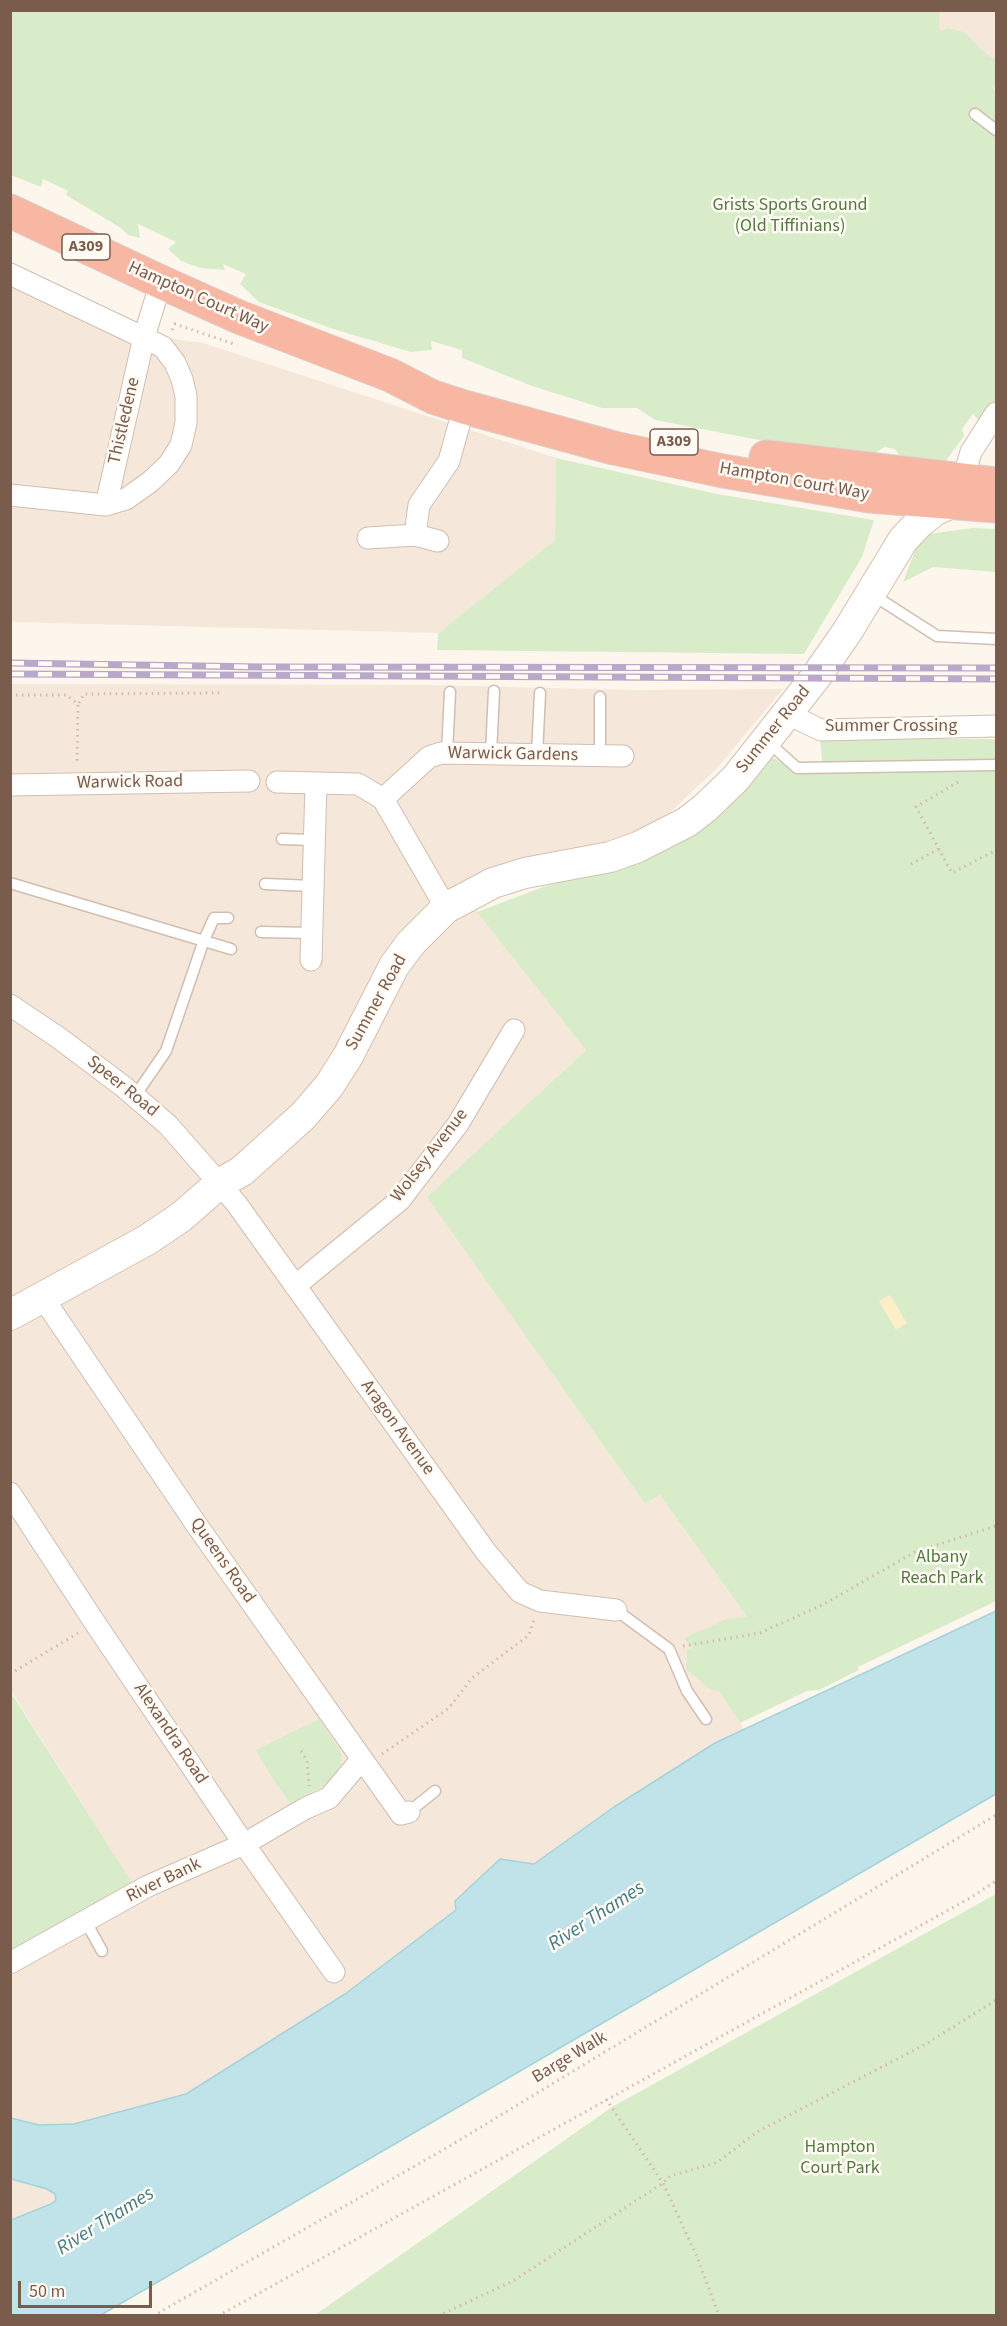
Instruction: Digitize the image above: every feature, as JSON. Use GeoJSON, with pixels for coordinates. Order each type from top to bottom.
{"type":"FeatureCollection","features":[{"type":"Feature","properties":{"kind":"highway","name":"Hampton Court Way"},"geometry":{"type":"LineString","coordinates":[[10,211],[161,282],[280,334],[390,375],[433,397],[464,407],[614,448],[723,471],[886,498],[958,496],[996,484]]}},
{"type":"Feature","properties":{"kind":"highway","name":"Hampton Court Way"},"geometry":{"type":"LineString","coordinates":[[390,375],[436,383],[566,420],[661,440],[772,458],[958,496],[996,506]]}},
{"type":"Feature","properties":{"kind":"street"},"geometry":{"type":"LineString","coordinates":[[10,274],[144,337]]}},
{"type":"Feature","properties":{"kind":"street","name":"Thistledene"},"geometry":{"type":"LineString","coordinates":[[106,505],[144,337],[161,282]]}},
{"type":"Feature","properties":{"kind":"street","name":"Thistledene"},"geometry":{"type":"LineString","coordinates":[[10,495],[106,505],[126,499],[150,483],[169,464],[180,445],[186,423],[186,396],[175,363],[163,347],[144,337]]}},
{"type":"Feature","properties":{"kind":"street"},"geometry":{"type":"LineString","coordinates":[[415,535],[419,505],[448,461],[464,407]]}},
{"type":"Feature","properties":{"kind":"street"},"geometry":{"type":"LineString","coordinates":[[958,496],[966,462],[996,413]]}},
{"type":"Feature","properties":{"kind":"street","name":"Summer Road"},"geometry":{"type":"LineString","coordinates":[[10,1315],[147,1240],[180,1217],[219,1184],[242,1171],[303,1116],[329,1086],[394,966],[411,943],[446,908],[493,883],[525,873],[610,857],[660,837],[687,822],[705,808],[736,778],[788,714],[847,632],[903,540],[934,511],[958,496]]}},
{"type":"Feature","properties":{"kind":"street","name":"Summer Road"},"geometry":{"type":"LineString","coordinates":[[886,498],[894,505],[888,563]]}},
{"type":"Feature","properties":{"kind":"street"},"geometry":{"type":"LineString","coordinates":[[368,538],[415,535],[438,541]]}},
{"type":"Feature","properties":{"kind":"street","name":"Summer Crossing"},"geometry":{"type":"LineString","coordinates":[[788,714],[821,730],[996,726]]}},
{"type":"Feature","properties":{"kind":"street","name":"Warwick Gardens"},"geometry":{"type":"LineString","coordinates":[[383,799],[429,757],[447,753],[623,756]]}},
{"type":"Feature","properties":{"kind":"street","name":"Warwick Road"},"geometry":{"type":"LineString","coordinates":[[10,785],[249,781]]}},
{"type":"Feature","properties":{"kind":"street"},"geometry":{"type":"LineString","coordinates":[[277,782],[358,784],[383,799],[446,908]]}},
{"type":"Feature","properties":{"kind":"street"},"geometry":{"type":"LineString","coordinates":[[311,960],[316,783]]}},
{"type":"Feature","properties":{"kind":"street","name":"Speer Road"},"geometry":{"type":"LineString","coordinates":[[10,1005],[59,1038],[135,1096],[168,1125],[219,1184]]}},
{"type":"Feature","properties":{"kind":"street","name":"Wolsey Avenue"},"geometry":{"type":"LineString","coordinates":[[295,1286],[400,1200],[458,1124],[514,1030]]}},
{"type":"Feature","properties":{"kind":"street","name":"Aragon Avenue"},"geometry":{"type":"LineString","coordinates":[[219,1184],[236,1203],[503,1574],[520,1592],[540,1601],[616,1610]]}},
{"type":"Feature","properties":{"kind":"street","name":"Queens Road"},"geometry":{"type":"LineString","coordinates":[[43,1298],[196,1524],[401,1814],[409,1812]]}},
{"type":"Feature","properties":{"kind":"street","name":"Alexandra Road"},"geometry":{"type":"LineString","coordinates":[[10,1492],[244,1844],[334,1972]]}},
{"type":"Feature","properties":{"kind":"street","name":"River Bank"},"geometry":{"type":"LineString","coordinates":[[10,1963],[148,1886],[244,1844],[329,1798],[364,1762]]}},
{"type":"Feature","properties":{"kind":"lane"},"geometry":{"type":"LineString","coordinates":[[975,114],[996,130]]}},
{"type":"Feature","properties":{"kind":"lane"},"geometry":{"type":"LineString","coordinates":[[871,592],[937,636],[996,639]]}},
{"type":"Feature","properties":{"kind":"lane"},"geometry":{"type":"LineString","coordinates":[[491,754],[494,691]]}},
{"type":"Feature","properties":{"kind":"lane"},"geometry":{"type":"LineString","coordinates":[[447,753],[450,692]]}},
{"type":"Feature","properties":{"kind":"lane"},"geometry":{"type":"LineString","coordinates":[[537,755],[540,693]]}},
{"type":"Feature","properties":{"kind":"lane"},"geometry":{"type":"LineString","coordinates":[[600,697],[600,756]]}},
{"type":"Feature","properties":{"kind":"lane"},"geometry":{"type":"LineString","coordinates":[[766,741],[797,768],[996,765]]}},
{"type":"Feature","properties":{"kind":"lane"},"geometry":{"type":"LineString","coordinates":[[282,839],[314,840]]}},
{"type":"Feature","properties":{"kind":"lane"},"geometry":{"type":"LineString","coordinates":[[10,883],[231,949]]}},
{"type":"Feature","properties":{"kind":"lane"},"geometry":{"type":"LineString","coordinates":[[265,884],[313,886]]}},
{"type":"Feature","properties":{"kind":"lane"},"geometry":{"type":"LineString","coordinates":[[135,1096],[166,1051],[204,940],[214,918],[228,918]]}},
{"type":"Feature","properties":{"kind":"lane"},"geometry":{"type":"LineString","coordinates":[[261,932],[312,933]]}},
{"type":"Feature","properties":{"kind":"lane"},"geometry":{"type":"LineString","coordinates":[[616,1610],[669,1649],[687,1691],[706,1719]]}},
{"type":"Feature","properties":{"kind":"lane"},"geometry":{"type":"LineString","coordinates":[[409,1812],[435,1791]]}},
{"type":"Feature","properties":{"kind":"lane"},"geometry":{"type":"LineString","coordinates":[[86,1922],[102,1951]]}},
{"type":"Feature","properties":{"kind":"path"},"geometry":{"type":"LineString","coordinates":[[77,784],[78,704],[84,693],[221,693]]}},
{"type":"Feature","properties":{"kind":"path"},"geometry":{"type":"LineString","coordinates":[[10,695],[66,695],[78,704]]}},
{"type":"Feature","properties":{"kind":"path"},"geometry":{"type":"LineString","coordinates":[[958,782],[916,807],[952,873],[996,850]]}},
{"type":"Feature","properties":{"kind":"path"},"geometry":{"type":"LineString","coordinates":[[911,864],[939,849]]}},
{"type":"Feature","properties":{"kind":"path"},"geometry":{"type":"LineString","coordinates":[[669,1649],[703,1641],[760,1633],[824,1604],[915,1552],[996,1526]]}},
{"type":"Feature","properties":{"kind":"path"},"geometry":{"type":"LineString","coordinates":[[364,1762],[449,1708],[472,1678],[529,1635],[540,1601]]}},
{"type":"Feature","properties":{"kind":"path"},"geometry":{"type":"LineString","coordinates":[[10,1674],[95,1623]]}},
{"type":"Feature","properties":{"kind":"path"},"geometry":{"type":"LineString","coordinates":[[301,1750],[306,1760],[311,1806]]}},
{"type":"Feature","properties":{"kind":"path","name":"Barge Walk"},"geometry":{"type":"LineString","coordinates":[[153,2316],[448,2147],[996,1815]]}},
{"type":"Feature","properties":{"kind":"path"},"geometry":{"type":"LineString","coordinates":[[218,2316],[606,2098],[959,1904],[996,1881]]}},
{"type":"Feature","properties":{"kind":"path"},"geometry":{"type":"LineString","coordinates":[[438,2316],[513,2280],[663,2183],[670,2176],[718,2162],[757,2132],[926,2044],[996,2000]]}},
{"type":"Feature","properties":{"kind":"path"},"geometry":{"type":"LineString","coordinates":[[606,2098],[663,2183],[698,2259],[719,2316]]}},
{"type":"Feature","properties":{"kind":"shaded area"},"geometry":{"type":"Polygon","coordinates":[[[940,11],[996,11],[996,92],[939,29],[940,11]]]}},
{"type":"Feature","properties":{"kind":"shaded area"},"geometry":{"type":"Polygon","coordinates":[[[11,284],[113,330],[203,343],[556,458],[555,540],[438,633],[11,622],[11,284]]]}},
{"type":"Feature","properties":{"kind":"shaded area"},"geometry":{"type":"Polygon","coordinates":[[[11,684],[430,685],[636,690],[783,689],[719,766],[659,823],[590,847],[487,871],[459,883],[478,912],[586,1050],[428,1197],[645,1504],[660,1495],[747,1617],[685,1638],[744,1729],[715,1743],[534,1864],[500,1859],[455,1901],[457,1910],[345,1994],[185,2094],[74,2124],[39,2125],[11,2118],[11,1952],[132,1883],[11,1691],[11,684]]]}},
{"type":"Feature","properties":{"kind":"shaded area"},"geometry":{"type":"Polygon","coordinates":[[[11,2179],[47,2189],[55,2194],[56,2201],[11,2220],[11,2179]]]}},
{"type":"Feature","properties":{"kind":"green space","name":"Grists Sports Ground (Old Tiffinians)"},"geometry":{"type":"Polygon","coordinates":[[[10,11],[940,11],[939,29],[941,31],[948,28],[964,32],[990,57],[996,59],[996,86],[991,86],[996,92],[996,400],[981,423],[973,414],[962,429],[964,436],[945,462],[900,456],[895,449],[885,447],[871,455],[759,440],[655,420],[637,408],[602,408],[532,386],[462,358],[462,350],[431,341],[432,350],[411,352],[333,329],[259,302],[240,284],[246,274],[223,264],[225,270],[201,268],[181,261],[168,249],[176,242],[138,224],[140,238],[128,235],[121,228],[66,195],[68,191],[43,179],[41,187],[11,175],[10,11]]]}},
{"type":"Feature","properties":{"kind":"green space"},"geometry":{"type":"Polygon","coordinates":[[[556,458],[717,494],[874,520],[862,557],[804,654],[437,650],[438,633],[555,540],[556,458]]]}},
{"type":"Feature","properties":{"kind":"green space"},"geometry":{"type":"Polygon","coordinates":[[[973,528],[996,529],[996,572],[933,567],[903,582],[921,535],[973,528]]]}},
{"type":"Feature","properties":{"kind":"green space","name":"Albany Reach Park"},"geometry":{"type":"Polygon","coordinates":[[[820,739],[996,739],[996,1601],[858,1667],[859,1670],[819,1690],[807,1691],[740,1723],[719,1691],[710,1689],[686,1669],[687,1650],[692,1649],[684,1638],[729,1618],[747,1617],[660,1495],[645,1504],[427,1197],[586,1050],[477,912],[543,887],[635,861],[771,756],[791,769],[823,771],[820,739]]]}},
{"type":"Feature","properties":{"kind":"green space"},"geometry":{"type":"Polygon","coordinates":[[[10,1691],[133,1884],[10,1952],[10,1691]]]}},
{"type":"Feature","properties":{"kind":"green space"},"geometry":{"type":"Polygon","coordinates":[[[319,1719],[341,1752],[341,1768],[332,1782],[290,1803],[256,1750],[319,1719]]]}},
{"type":"Feature","properties":{"kind":"green space","name":"Hampton Court Park"},"geometry":{"type":"Polygon","coordinates":[[[996,1894],[996,2315],[315,2315],[612,2107],[996,1894]]]}},
{"type":"Feature","properties":{"kind":"sand"},"geometry":{"type":"Polygon","coordinates":[[[890,1295],[907,1323],[896,1330],[879,1301],[890,1295]]]}},
{"type":"Feature","properties":{"kind":"water","name":"River Thames"},"geometry":{"type":"Polygon","coordinates":[[[996,1611],[996,1794],[101,2315],[11,2315],[11,2220],[56,2200],[55,2194],[47,2189],[11,2179],[11,2118],[39,2125],[74,2124],[186,2094],[345,1994],[456,1910],[455,1901],[500,1859],[534,1864],[614,1807],[715,1743],[996,1611]]]}},
{"type":"Feature","properties":{"kind":"railway"},"geometry":{"type":"LineString","coordinates":[[10,663],[261,667],[996,668]]}},
{"type":"Feature","properties":{"kind":"railway"},"geometry":{"type":"LineString","coordinates":[[10,674],[996,679]]}}]}
